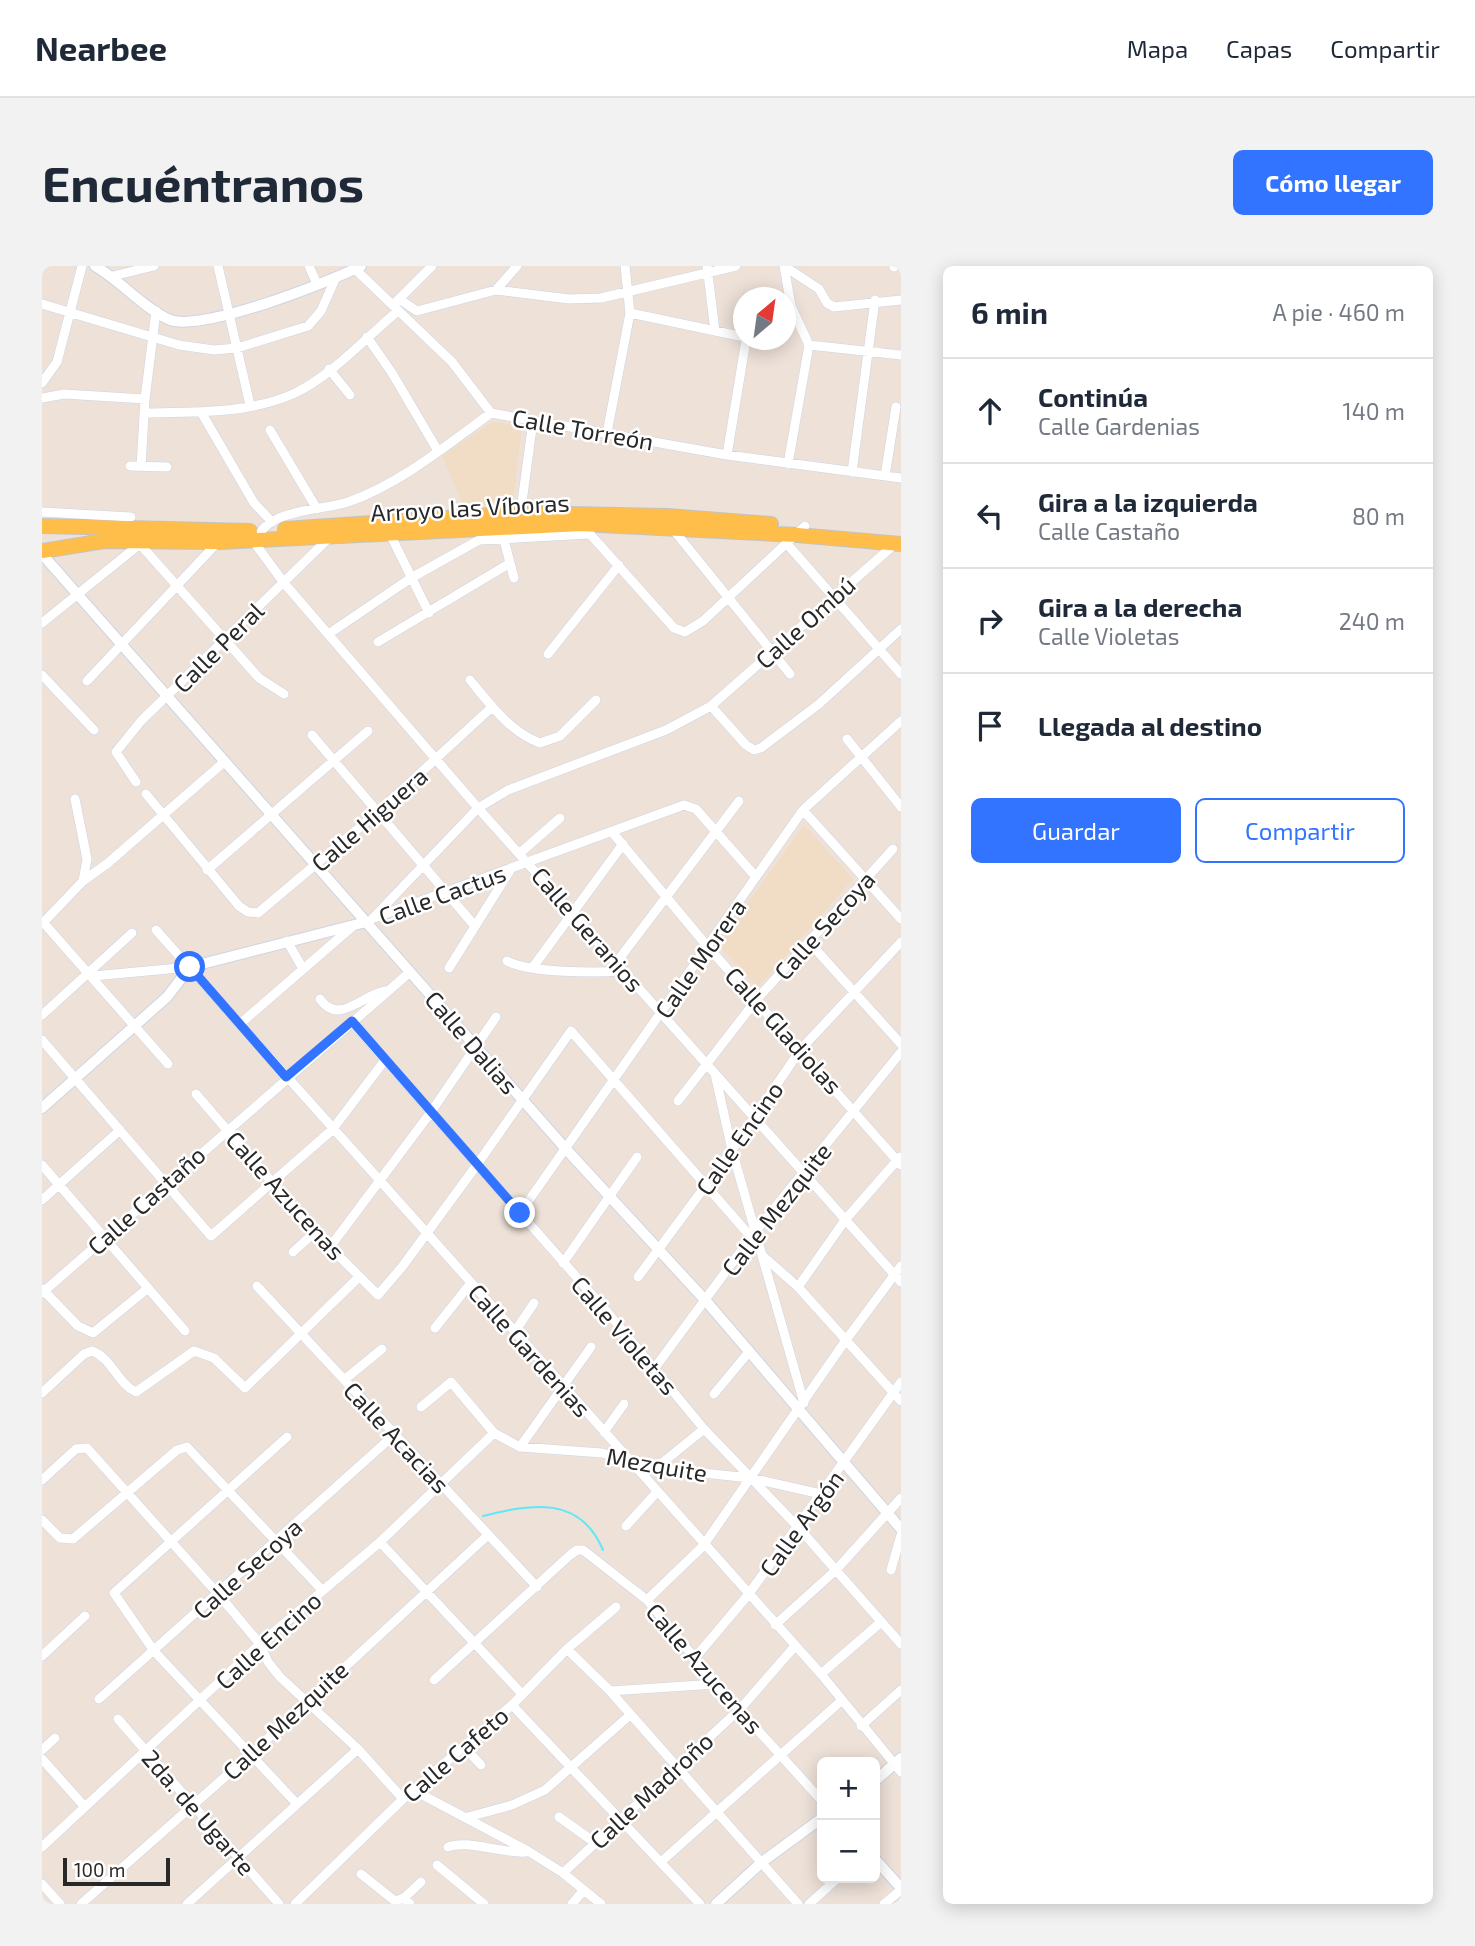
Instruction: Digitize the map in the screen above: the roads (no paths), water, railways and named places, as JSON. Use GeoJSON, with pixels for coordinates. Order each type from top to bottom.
{"type":"FeatureCollection","features":[{"type":"Feature","properties":{"kind":"main road","name":"Arroyo las Víboras"},"geometry":{"type":"LineString","coordinates":[[42,526],[264,531],[519,519],[667,516],[796,535]]}},
{"type":"Feature","properties":{"kind":"main road","name":"Arroyo las Víboras"},"geometry":{"type":"LineString","coordinates":[[42,552],[72,545],[219,542],[264,531],[330,537],[498,532],[519,519],[585,529],[672,528],[899,541]]}},
{"type":"Feature","properties":{"kind":"street"},"geometry":{"type":"LineString","coordinates":[[42,383],[57,362],[82,266]]}},
{"type":"Feature","properties":{"kind":"street"},"geometry":{"type":"LineString","coordinates":[[95,266],[113,276],[169,320],[186,323],[230,315],[358,268],[452,362],[491,414]]}},
{"type":"Feature","properties":{"kind":"street"},"geometry":{"type":"LineString","coordinates":[[113,276],[155,266]]}},
{"type":"Feature","properties":{"kind":"street"},"geometry":{"type":"LineString","coordinates":[[218,266],[250,405]]}},
{"type":"Feature","properties":{"kind":"street"},"geometry":{"type":"LineString","coordinates":[[309,266],[317,284]]}},
{"type":"Feature","properties":{"kind":"street"},"geometry":{"type":"LineString","coordinates":[[144,413],[201,412],[250,405],[294,393],[329,369],[367,337],[432,266]]}},
{"type":"Feature","properties":{"kind":"street"},"geometry":{"type":"LineString","coordinates":[[496,290],[517,266]]}},
{"type":"Feature","properties":{"kind":"street"},"geometry":{"type":"LineString","coordinates":[[607,433],[630,313],[625,266]]}},
{"type":"Feature","properties":{"kind":"street"},"geometry":{"type":"LineString","coordinates":[[396,305],[417,311],[496,290],[569,299],[601,298],[707,270],[736,266]]}},
{"type":"Feature","properties":{"kind":"street"},"geometry":{"type":"LineString","coordinates":[[784,266],[816,287],[834,307],[876,300],[901,300]]}},
{"type":"Feature","properties":{"kind":"street"},"geometry":{"type":"LineString","coordinates":[[784,266],[791,306],[809,345],[788,464]]}},
{"type":"Feature","properties":{"kind":"street"},"geometry":{"type":"LineString","coordinates":[[707,270],[715,331]]}},
{"type":"Feature","properties":{"kind":"street"},"geometry":{"type":"LineString","coordinates":[[42,304],[179,345],[214,350],[237,348],[308,326],[321,311],[336,276]]}},
{"type":"Feature","properties":{"kind":"street"},"geometry":{"type":"LineString","coordinates":[[852,472],[876,300]]}},
{"type":"Feature","properties":{"kind":"street"},"geometry":{"type":"LineString","coordinates":[[141,466],[145,399],[156,311]]}},
{"type":"Feature","properties":{"kind":"street"},"geometry":{"type":"LineString","coordinates":[[630,313],[733,335]]}},
{"type":"Feature","properties":{"kind":"street"},"geometry":{"type":"LineString","coordinates":[[367,337],[392,373],[438,451]]}},
{"type":"Feature","properties":{"kind":"street"},"geometry":{"type":"LineString","coordinates":[[809,345],[901,355]]}},
{"type":"Feature","properties":{"kind":"street"},"geometry":{"type":"LineString","coordinates":[[727,454],[743,350]]}},
{"type":"Feature","properties":{"kind":"street"},"geometry":{"type":"LineString","coordinates":[[329,369],[350,395]]}},
{"type":"Feature","properties":{"kind":"street"},"geometry":{"type":"LineString","coordinates":[[42,398],[64,394],[145,399]]}},
{"type":"Feature","properties":{"kind":"street"},"geometry":{"type":"LineString","coordinates":[[885,476],[896,407]]}},
{"type":"Feature","properties":{"kind":"street","name":"Calle Geranios"},"geometry":{"type":"LineString","coordinates":[[201,412],[254,503],[264,531],[258,551],[478,808],[529,861],[623,971],[898,1278]]}},
{"type":"Feature","properties":{"kind":"street","name":"Calle Torreón"},"geometry":{"type":"LineString","coordinates":[[264,531],[317,509],[361,496],[438,451],[491,414],[788,464],[901,478]]}},
{"type":"Feature","properties":{"kind":"street"},"geometry":{"type":"LineString","coordinates":[[519,519],[533,421]]}},
{"type":"Feature","properties":{"kind":"street"},"geometry":{"type":"LineString","coordinates":[[270,430],[317,509]]}},
{"type":"Feature","properties":{"kind":"street"},"geometry":{"type":"LineString","coordinates":[[130,466],[167,467]]}},
{"type":"Feature","properties":{"kind":"street"},"geometry":{"type":"LineString","coordinates":[[42,512],[131,517]]}},
{"type":"Feature","properties":{"kind":"street"},"geometry":{"type":"LineString","coordinates":[[672,528],[790,674]]}},
{"type":"Feature","properties":{"kind":"street"},"geometry":{"type":"LineString","coordinates":[[330,633],[411,578],[498,532],[585,529],[674,628],[685,632],[796,535],[832,596],[901,674]]}},
{"type":"Feature","properties":{"kind":"street"},"geometry":{"type":"LineString","coordinates":[[479,540],[498,532]]}},
{"type":"Feature","properties":{"kind":"street"},"geometry":{"type":"LineString","coordinates":[[498,532],[514,578]]}},
{"type":"Feature","properties":{"kind":"street"},"geometry":{"type":"LineString","coordinates":[[390,534],[429,613]]}},
{"type":"Feature","properties":{"kind":"street","name":"Calle Peral"},"geometry":{"type":"LineString","coordinates":[[136,782],[116,752],[168,696],[330,537]]}},
{"type":"Feature","properties":{"kind":"street","name":"Calle Ombú"},"geometry":{"type":"LineString","coordinates":[[369,920],[478,808],[508,790],[666,730],[711,706],[832,596],[899,541]]}},
{"type":"Feature","properties":{"kind":"street"},"geometry":{"type":"LineString","coordinates":[[42,623],[139,542],[266,685],[284,694]]}},
{"type":"Feature","properties":{"kind":"street"},"geometry":{"type":"LineString","coordinates":[[87,681],[219,542]]}},
{"type":"Feature","properties":{"kind":"street","name":"Calle Dalias"},"geometry":{"type":"LineString","coordinates":[[42,552],[315,867],[369,920],[410,972],[565,1148],[706,1301],[748,1353],[801,1407],[901,1529]]}},
{"type":"Feature","properties":{"kind":"street"},"geometry":{"type":"LineString","coordinates":[[377,642],[510,563]]}},
{"type":"Feature","properties":{"kind":"street"},"geometry":{"type":"LineString","coordinates":[[548,654],[619,565]]}},
{"type":"Feature","properties":{"kind":"street"},"geometry":{"type":"LineString","coordinates":[[711,706],[746,745],[754,750],[761,748],[819,704],[901,629]]}},
{"type":"Feature","properties":{"kind":"street"},"geometry":{"type":"LineString","coordinates":[[42,675],[94,730]]}},
{"type":"Feature","properties":{"kind":"street"},"geometry":{"type":"LineString","coordinates":[[470,680],[492,707],[532,740],[545,743],[560,736],[596,699]]}},
{"type":"Feature","properties":{"kind":"street","name":"Calle Higuera"},"geometry":{"type":"LineString","coordinates":[[207,870],[239,906],[248,912],[258,913],[378,812],[492,707]]}},
{"type":"Feature","properties":{"kind":"street","name":"Calle Morera"},"geometry":{"type":"LineString","coordinates":[[520,1213],[803,810],[901,721]]}},
{"type":"Feature","properties":{"kind":"street"},"geometry":{"type":"LineString","coordinates":[[146,794],[207,870],[368,731]]}},
{"type":"Feature","properties":{"kind":"street"},"geometry":{"type":"LineString","coordinates":[[312,735],[474,925]]}},
{"type":"Feature","properties":{"kind":"street"},"geometry":{"type":"LineString","coordinates":[[846,739],[901,807]]}},
{"type":"Feature","properties":{"kind":"street"},"geometry":{"type":"LineString","coordinates":[[169,1064],[43,922],[83,881],[165,815],[224,762]]}},
{"type":"Feature","properties":{"kind":"street"},"geometry":{"type":"LineString","coordinates":[[75,799],[87,859],[83,881]]}},
{"type":"Feature","properties":{"kind":"street"},"geometry":{"type":"LineString","coordinates":[[616,963],[739,801]]}},
{"type":"Feature","properties":{"kind":"street","name":"Calle Cactus"},"geometry":{"type":"LineString","coordinates":[[190,967],[354,925],[688,804],[714,831]]}},
{"type":"Feature","properties":{"kind":"street"},"geometry":{"type":"LineString","coordinates":[[803,810],[901,919]]}},
{"type":"Feature","properties":{"kind":"street"},"geometry":{"type":"LineString","coordinates":[[520,853],[560,818]]}},
{"type":"Feature","properties":{"kind":"street"},"geometry":{"type":"LineString","coordinates":[[714,831],[756,877]]}},
{"type":"Feature","properties":{"kind":"street","name":"Calle Gladiolas"},"geometry":{"type":"LineString","coordinates":[[612,832],[708,947],[758,999],[900,1160]]}},
{"type":"Feature","properties":{"kind":"street"},"geometry":{"type":"LineString","coordinates":[[533,967],[571,911],[622,845]]}},
{"type":"Feature","properties":{"kind":"street","name":"Calle Secoya"},"geometry":{"type":"LineString","coordinates":[[678,1101],[758,999],[893,849]]}},
{"type":"Feature","properties":{"kind":"street"},"geometry":{"type":"LineString","coordinates":[[449,968],[512,868]]}},
{"type":"Feature","properties":{"kind":"street"},"geometry":{"type":"LineString","coordinates":[[241,1023],[302,967],[354,925]]}},
{"type":"Feature","properties":{"kind":"street","name":"Calle Gardenias"},"geometry":{"type":"LineString","coordinates":[[156,930],[703,1546],[821,1674],[861,1726],[899,1765]]}},
{"type":"Feature","properties":{"kind":"street"},"geometry":{"type":"LineString","coordinates":[[42,1015],[91,975],[132,933]]}},
{"type":"Feature","properties":{"kind":"street"},"geometry":{"type":"LineString","coordinates":[[287,941],[302,967]]}},
{"type":"Feature","properties":{"kind":"street"},"geometry":{"type":"LineString","coordinates":[[809,942],[901,1044]]}},
{"type":"Feature","properties":{"kind":"street","name":"Calle Encino"},"geometry":{"type":"LineString","coordinates":[[638,1277],[706,1187],[801,1049],[901,942]]}},
{"type":"Feature","properties":{"kind":"street"},"geometry":{"type":"LineString","coordinates":[[507,961],[533,967],[623,971]]}},
{"type":"Feature","properties":{"kind":"street"},"geometry":{"type":"LineString","coordinates":[[91,975],[190,967]]}},
{"type":"Feature","properties":{"kind":"street"},"geometry":{"type":"LineString","coordinates":[[42,1108],[167,997],[190,967]]}},
{"type":"Feature","properties":{"kind":"street","name":"Calle Castaño"},"geometry":{"type":"LineString","coordinates":[[43,1291],[410,972]]}},
{"type":"Feature","properties":{"kind":"street"},"geometry":{"type":"LineString","coordinates":[[320,999],[328,1009],[337,1011],[388,990]]}},
{"type":"Feature","properties":{"kind":"street"},"geometry":{"type":"LineString","coordinates":[[330,1247],[431,1112],[496,1017]]}},
{"type":"Feature","properties":{"kind":"street","name":"Calle Violetas"},"geometry":{"type":"LineString","coordinates":[[352,1021],[704,1429],[798,1527],[880,1622],[897,1632],[901,1644]]}},
{"type":"Feature","properties":{"kind":"street"},"geometry":{"type":"LineString","coordinates":[[426,1234],[570,1031],[658,1128],[706,1187],[753,1235]]}},
{"type":"Feature","properties":{"kind":"street"},"geometry":{"type":"LineString","coordinates":[[42,1040],[211,1236],[332,1130],[385,1060]]}},
{"type":"Feature","properties":{"kind":"street","name":"Calle Mezquite"},"geometry":{"type":"LineString","coordinates":[[654,1369],[753,1235],[901,1052]]}},
{"type":"Feature","properties":{"kind":"street"},"geometry":{"type":"LineString","coordinates":[[715,1073],[753,1235],[762,1254],[801,1407]]}},
{"type":"Feature","properties":{"kind":"street","name":"Calle Azucenas"},"geometry":{"type":"LineString","coordinates":[[196,1094],[315,1232],[378,1295],[426,1234]]}},
{"type":"Feature","properties":{"kind":"street"},"geometry":{"type":"LineString","coordinates":[[42,1200],[120,1130]]}},
{"type":"Feature","properties":{"kind":"street"},"geometry":{"type":"LineString","coordinates":[[563,1263],[637,1157]]}},
{"type":"Feature","properties":{"kind":"street"},"geometry":{"type":"LineString","coordinates":[[798,1287],[845,1220],[900,1160]]}},
{"type":"Feature","properties":{"kind":"street"},"geometry":{"type":"LineString","coordinates":[[42,1165],[185,1331]]}},
{"type":"Feature","properties":{"kind":"street"},"geometry":{"type":"LineString","coordinates":[[293,1252],[315,1232]]}},
{"type":"Feature","properties":{"kind":"street"},"geometry":{"type":"LineString","coordinates":[[762,1254],[798,1287],[901,1401]]}},
{"type":"Feature","properties":{"kind":"street"},"geometry":{"type":"LineString","coordinates":[[647,1600],[703,1546],[846,1340],[898,1278],[901,1266]]}},
{"type":"Feature","properties":{"kind":"street"},"geometry":{"type":"LineString","coordinates":[[42,1393],[84,1354],[92,1350],[103,1356],[130,1388],[139,1391],[194,1351],[214,1358],[244,1388],[303,1334],[359,1277]]}},
{"type":"Feature","properties":{"kind":"street"},"geometry":{"type":"LineString","coordinates":[[435,1328],[470,1284]]}},
{"type":"Feature","properties":{"kind":"street","name":"Calle Acacias"},"geometry":{"type":"LineString","coordinates":[[257,1286],[537,1587]]}},
{"type":"Feature","properties":{"kind":"street"},"geometry":{"type":"LineString","coordinates":[[43,1291],[87,1333],[103,1327],[147,1289]]}},
{"type":"Feature","properties":{"kind":"street"},"geometry":{"type":"LineString","coordinates":[[514,1333],[534,1303]]}},
{"type":"Feature","properties":{"kind":"street"},"geometry":{"type":"LineString","coordinates":[[520,1447],[591,1347]]}},
{"type":"Feature","properties":{"kind":"street"},"geometry":{"type":"LineString","coordinates":[[344,1380],[382,1349]]}},
{"type":"Feature","properties":{"kind":"street"},"geometry":{"type":"LineString","coordinates":[[714,1394],[748,1353]]}},
{"type":"Feature","properties":{"kind":"street","name":"Calle Argón"},"geometry":{"type":"LineString","coordinates":[[694,1659],[748,1595],[901,1381]]}},
{"type":"Feature","properties":{"kind":"street"},"geometry":{"type":"LineString","coordinates":[[421,1407],[451,1382],[495,1433]]}},
{"type":"Feature","properties":{"kind":"street"},"geometry":{"type":"LineString","coordinates":[[604,1432],[624,1405]]}},
{"type":"Feature","properties":{"kind":"street"},"geometry":{"type":"LineString","coordinates":[[656,1468],[704,1429]]}},
{"type":"Feature","properties":{"kind":"street","name":"Calle Encino"},"geometry":{"type":"LineString","coordinates":[[42,1847],[201,1702],[260,1644],[380,1542],[495,1433]]}},
{"type":"Feature","properties":{"kind":"street","name":"Mezquite"},"geometry":{"type":"LineString","coordinates":[[495,1433],[520,1447],[625,1458],[656,1468],[750,1478],[821,1494]]}},
{"type":"Feature","properties":{"kind":"street","name":"Calle Secoya"},"geometry":{"type":"LineString","coordinates":[[99,1699],[219,1595],[394,1435]]}},
{"type":"Feature","properties":{"kind":"street"},"geometry":{"type":"LineString","coordinates":[[287,1437],[114,1593],[154,1651],[297,1804]]}},
{"type":"Feature","properties":{"kind":"street"},"geometry":{"type":"LineString","coordinates":[[42,1480],[80,1447],[91,1452],[219,1595],[260,1644],[268,1662],[306,1702],[358,1749],[403,1799]]}},
{"type":"Feature","properties":{"kind":"street"},"geometry":{"type":"LineString","coordinates":[[42,1520],[66,1541],[73,1539],[183,1447],[195,1452],[322,1590]]}},
{"type":"Feature","properties":{"kind":"street"},"geometry":{"type":"LineString","coordinates":[[626,1526],[657,1492]]}},
{"type":"Feature","properties":{"kind":"street"},"geometry":{"type":"LineString","coordinates":[[775,1625],[836,1570],[901,1498]]}},
{"type":"Feature","properties":{"kind":"street","name":"Calle Mezquite"},"geometry":{"type":"LineString","coordinates":[[81,1904],[251,1754],[488,1535]]}},
{"type":"Feature","properties":{"kind":"street"},"geometry":{"type":"LineString","coordinates":[[891,1570],[901,1535]]}},
{"type":"Feature","properties":{"kind":"street"},"geometry":{"type":"LineString","coordinates":[[380,1542],[522,1694]]}},
{"type":"Feature","properties":{"kind":"street","name":"Calle Azucenas"},"geometry":{"type":"LineString","coordinates":[[537,1587],[577,1550],[589,1554],[647,1600],[694,1659],[741,1708],[817,1796]]}},
{"type":"Feature","properties":{"kind":"street"},"geometry":{"type":"LineString","coordinates":[[434,1680],[537,1587]]}},
{"type":"Feature","properties":{"kind":"street","name":"Calle Cafeto"},"geometry":{"type":"LineString","coordinates":[[295,1904],[403,1799],[512,1705],[567,1649],[616,1607]]}},
{"type":"Feature","properties":{"kind":"street"},"geometry":{"type":"LineString","coordinates":[[44,1649],[85,1616]]}},
{"type":"Feature","properties":{"kind":"street"},"geometry":{"type":"LineString","coordinates":[[821,1674],[880,1622]]}},
{"type":"Feature","properties":{"kind":"street","name":"Calle Madroño"},"geometry":{"type":"LineString","coordinates":[[563,1873],[620,1817],[741,1708],[795,1646]]}},
{"type":"Feature","properties":{"kind":"street"},"geometry":{"type":"LineString","coordinates":[[567,1649],[610,1692],[798,1904]]}},
{"type":"Feature","properties":{"kind":"street"},"geometry":{"type":"LineString","coordinates":[[610,1692],[716,1684]]}},
{"type":"Feature","properties":{"kind":"street"},"geometry":{"type":"LineString","coordinates":[[861,1726],[901,1690]]}},
{"type":"Feature","properties":{"kind":"street"},"geometry":{"type":"LineString","coordinates":[[662,1861],[841,1701]]}},
{"type":"Feature","properties":{"kind":"street"},"geometry":{"type":"LineString","coordinates":[[512,1705],[572,1765],[700,1904]]}},
{"type":"Feature","properties":{"kind":"street"},"geometry":{"type":"LineString","coordinates":[[468,1817],[532,1798],[630,1715]]}},
{"type":"Feature","properties":{"kind":"street","name":"2da. de Ugarte"},"geometry":{"type":"LineString","coordinates":[[118,1719],[279,1904]]}},
{"type":"Feature","properties":{"kind":"street"},"geometry":{"type":"LineString","coordinates":[[42,1751],[55,1738]]}},
{"type":"Feature","properties":{"kind":"street"},"geometry":{"type":"LineString","coordinates":[[464,1747],[481,1765]]}},
{"type":"Feature","properties":{"kind":"street"},"geometry":{"type":"LineString","coordinates":[[187,1904],[358,1749]]}},
{"type":"Feature","properties":{"kind":"street"},"geometry":{"type":"LineString","coordinates":[[42,1759],[85,1807]]}},
{"type":"Feature","properties":{"kind":"street"},"geometry":{"type":"LineString","coordinates":[[880,1778],[899,1765]]}},
{"type":"Feature","properties":{"kind":"street"},"geometry":{"type":"LineString","coordinates":[[413,1790],[528,1851],[563,1873],[601,1904]]}},
{"type":"Feature","properties":{"kind":"street"},"geometry":{"type":"LineString","coordinates":[[559,1817],[594,1842]]}},
{"type":"Feature","properties":{"kind":"street"},"geometry":{"type":"LineString","coordinates":[[716,1904],[762,1862],[819,1820]]}},
{"type":"Feature","properties":{"kind":"street"},"geometry":{"type":"LineString","coordinates":[[447,1847],[458,1845],[507,1852],[528,1851]]}},
{"type":"Feature","properties":{"kind":"street"},"geometry":{"type":"LineString","coordinates":[[437,1865],[484,1904]]}},
{"type":"Feature","properties":{"kind":"street"},"geometry":{"type":"LineString","coordinates":[[880,1865],[901,1889],[884,1904]]}},
{"type":"Feature","properties":{"kind":"street"},"geometry":{"type":"LineString","coordinates":[[361,1874],[400,1902],[421,1882]]}},
{"type":"Feature","properties":{"kind":"street"},"geometry":{"type":"LineString","coordinates":[[810,1904],[833,1883]]}},
{"type":"Feature","properties":{"kind":"street"},"geometry":{"type":"LineString","coordinates":[[42,1884],[60,1904]]}},
{"type":"Feature","properties":{"kind":"street"},"geometry":{"type":"LineString","coordinates":[[572,1904],[583,1891]]}},
{"type":"Feature","properties":{"kind":"waterway"},"geometry":{"type":"LineString","coordinates":[[483,1516],[536,1507],[568,1512],[593,1532],[603,1550]]}}]}
